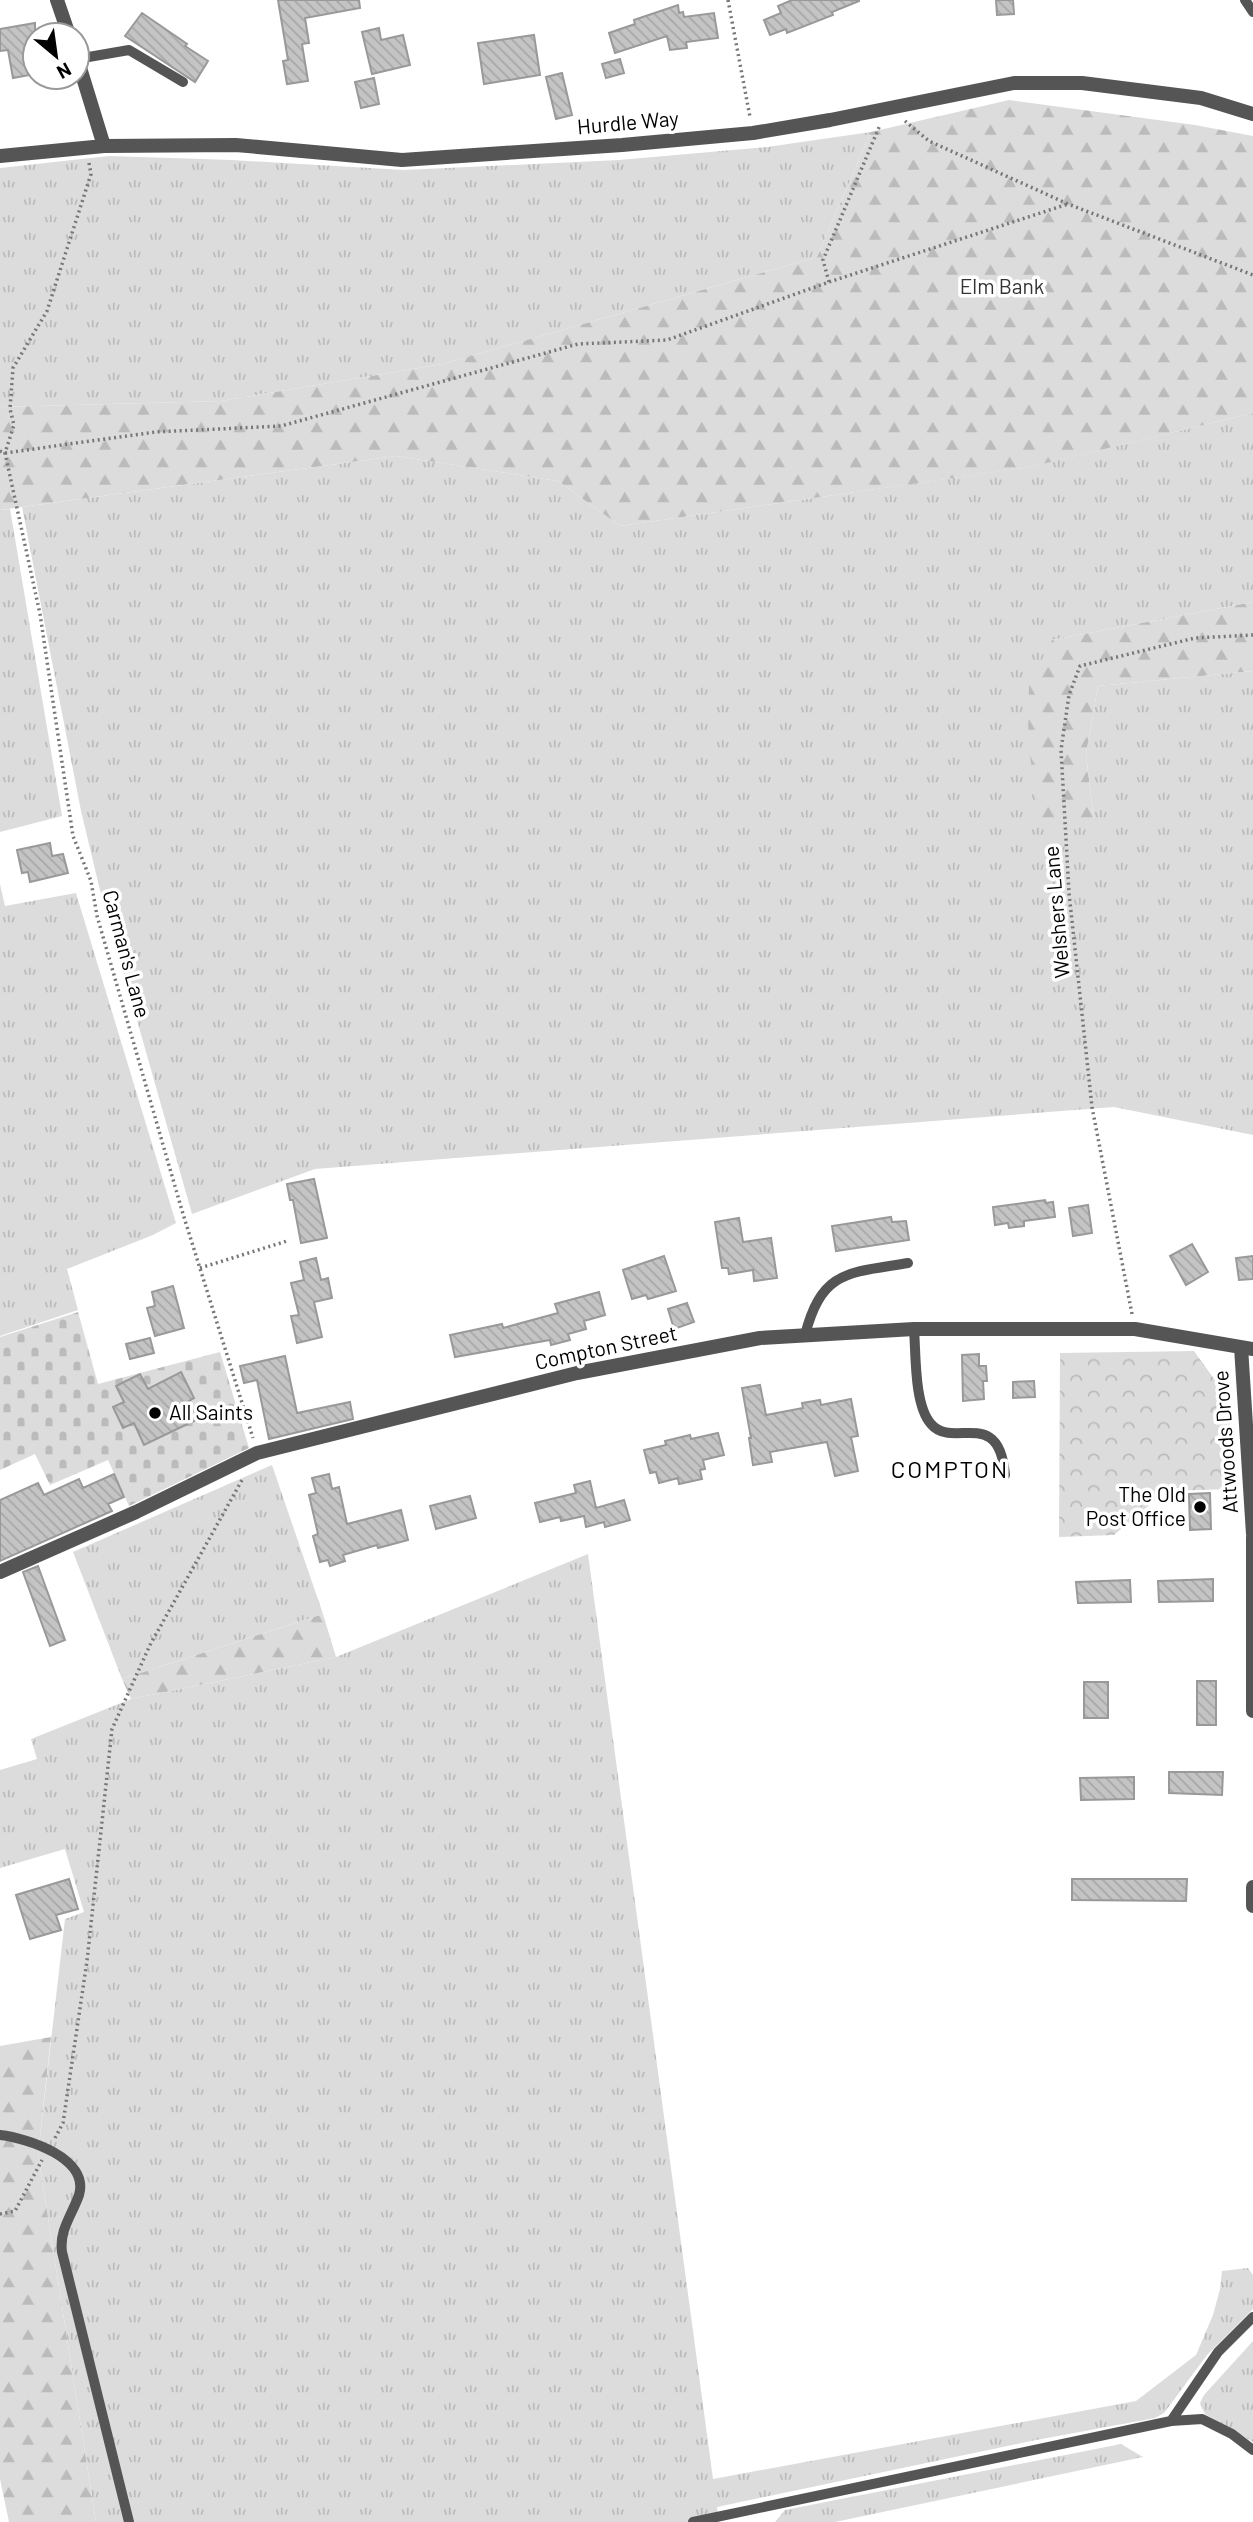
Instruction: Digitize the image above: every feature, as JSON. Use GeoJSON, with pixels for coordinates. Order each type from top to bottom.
{"type":"FeatureCollection","features":[{"type":"Feature","properties":{"kind":"street"},"geometry":{"type":"LineString","coordinates":[[57,0],[64,21]]}},
{"type":"Feature","properties":{"kind":"street","name":"Hurdle Way"},"geometry":{"type":"LineString","coordinates":[[0,156],[104,146],[236,145],[402,160],[622,145],[753,133],[1014,83],[1082,83],[1201,98],[1253,114]]}},
{"type":"Feature","properties":{"kind":"street"},"geometry":{"type":"LineString","coordinates":[[87,91],[104,146]]}},
{"type":"Feature","properties":{"kind":"street","name":"Compton Street"},"geometry":{"type":"LineString","coordinates":[[0,1572],[136,1513],[257,1453],[578,1373],[760,1338],[914,1329],[1135,1329],[1247,1348]]}},
{"type":"Feature","properties":{"kind":"street","name":"Attwoods Drove"},"geometry":{"type":"LineString","coordinates":[[1247,1348],[1253,1535],[1253,1711]]}},
{"type":"Feature","properties":{"kind":"street"},"geometry":{"type":"LineString","coordinates":[[1253,1887],[1253,1906]]}},
{"type":"Feature","properties":{"kind":"lane"},"geometry":{"type":"LineString","coordinates":[[1245,0],[1253,12]]}},
{"type":"Feature","properties":{"kind":"lane"},"geometry":{"type":"LineString","coordinates":[[91,57],[129,50],[183,82]]}},
{"type":"Feature","properties":{"kind":"lane"},"geometry":{"type":"LineString","coordinates":[[805,1335],[811,1311],[826,1287],[853,1273],[908,1263]]}},
{"type":"Feature","properties":{"kind":"lane"},"geometry":{"type":"LineString","coordinates":[[914,1329],[921,1400],[928,1419],[942,1431],[987,1436],[1000,1451],[1005,1475]]}},
{"type":"Feature","properties":{"kind":"lane"},"geometry":{"type":"LineString","coordinates":[[0,2136],[9,2136],[48,2149],[75,2169],[79,2193],[60,2240],[129,2522]]}},
{"type":"Feature","properties":{"kind":"lane"},"geometry":{"type":"LineString","coordinates":[[1171,2421],[1218,2352],[1253,2317]]}},
{"type":"Feature","properties":{"kind":"lane"},"geometry":{"type":"LineString","coordinates":[[693,2522],[1171,2421],[1202,2419],[1232,2434],[1253,2450]]}},
{"type":"Feature","properties":{"kind":"path"},"geometry":{"type":"LineString","coordinates":[[728,0],[753,133]]}},
{"type":"Feature","properties":{"kind":"path"},"geometry":{"type":"LineString","coordinates":[[829,282],[823,260],[888,107],[929,141],[1068,204],[1253,275]]}},
{"type":"Feature","properties":{"kind":"path"},"geometry":{"type":"LineString","coordinates":[[87,148],[91,174],[47,311],[13,368],[10,409],[14,425],[3,452],[155,432],[281,426],[578,344],[667,340],[829,282],[1068,204]]}},
{"type":"Feature","properties":{"kind":"path","name":"Carman's Lane"},"geometry":{"type":"LineString","coordinates":[[3,452],[40,614],[73,836],[91,881],[96,916],[257,1453]]}},
{"type":"Feature","properties":{"kind":"path","name":"Welshers Lane"},"geometry":{"type":"LineString","coordinates":[[1135,1329],[1092,1108],[1069,893],[1061,750],[1069,695],[1080,666],[1195,638],[1253,635]]}},
{"type":"Feature","properties":{"kind":"path"},"geometry":{"type":"LineString","coordinates":[[200,1268],[287,1241]]}},
{"type":"Feature","properties":{"kind":"path"},"geometry":{"type":"LineString","coordinates":[[0,2214],[15,2211],[63,2123],[87,1961],[113,1729],[150,1644],[257,1453]]}},
{"type":"Feature","properties":{"kind":"green space","name":"Elm Bank"},"geometry":{"type":"Polygon","coordinates":[[[1009,100],[1195,125],[1253,136],[1253,413],[1030,467],[620,526],[558,481],[396,456],[0,510],[0,407],[221,401],[443,364],[817,257],[871,132],[1009,100]]]}},
{"type":"Feature","properties":{"kind":"green space"},"geometry":{"type":"Polygon","coordinates":[[[871,132],[817,257],[443,364],[221,401],[0,407],[0,168],[109,156],[404,170],[619,160],[767,147],[871,132]]]}},
{"type":"Feature","properties":{"kind":"green space"},"geometry":{"type":"Polygon","coordinates":[[[1253,413],[1253,602],[1052,640],[1094,822],[1086,754],[1098,686],[1253,671],[1253,1135],[1114,1107],[315,1169],[192,1214],[100,890],[81,811],[22,507],[396,456],[558,481],[620,526],[1029,467],[1253,413]]]}},
{"type":"Feature","properties":{"kind":"green space"},"geometry":{"type":"Polygon","coordinates":[[[10,509],[62,816],[0,832],[0,510],[10,509]]]}},
{"type":"Feature","properties":{"kind":"green space"},"geometry":{"type":"Polygon","coordinates":[[[1253,602],[1253,671],[1098,686],[1086,754],[1094,823],[1042,827],[1028,745],[1029,684],[1052,640],[1253,602]]]}},
{"type":"Feature","properties":{"kind":"green space"},"geometry":{"type":"Polygon","coordinates":[[[0,884],[5,906],[76,893],[176,1223],[153,1235],[67,1269],[78,1310],[0,1336],[0,884]]]}},
{"type":"Feature","properties":{"kind":"green space"},"geometry":{"type":"Polygon","coordinates":[[[78,1312],[98,1384],[220,1352],[249,1448],[129,1506],[108,1460],[50,1485],[35,1454],[0,1470],[0,1337],[78,1312]]]}},
{"type":"Feature","properties":{"kind":"green space"},"geometry":{"type":"Polygon","coordinates":[[[1194,1351],[1230,1401],[1231,1489],[1166,1491],[1114,1535],[1059,1537],[1060,1353],[1194,1351]]]}},
{"type":"Feature","properties":{"kind":"green space"},"geometry":{"type":"Polygon","coordinates":[[[272,1465],[323,1614],[122,1679],[73,1552],[272,1465]]]}},
{"type":"Feature","properties":{"kind":"green space"},"geometry":{"type":"Polygon","coordinates":[[[588,1554],[713,2479],[1136,2401],[1196,2355],[1213,2315],[1222,2271],[1248,2268],[1253,2275],[1253,2309],[1207,2355],[1164,2413],[1155,2418],[1031,2441],[717,2507],[719,2522],[96,2522],[38,2154],[65,1919],[84,1912],[65,1849],[0,1868],[0,1770],[37,1759],[31,1739],[131,1699],[336,1657],[588,1554]]]}},
{"type":"Feature","properties":{"kind":"green space"},"geometry":{"type":"Polygon","coordinates":[[[323,1614],[336,1657],[131,1699],[122,1679],[323,1614]]]}},
{"type":"Feature","properties":{"kind":"green space"},"geometry":{"type":"Polygon","coordinates":[[[51,2037],[38,2154],[96,2522],[9,2522],[0,2479],[0,2046],[51,2037]]]}},
{"type":"Feature","properties":{"kind":"green space"},"geometry":{"type":"Polygon","coordinates":[[[1253,2341],[1253,2442],[1205,2414],[1200,2403],[1204,2395],[1253,2341]]]}},
{"type":"Feature","properties":{"kind":"green space"},"geometry":{"type":"Polygon","coordinates":[[[1121,2444],[1143,2457],[835,2522],[775,2522],[785,2510],[1121,2444]]]}},
{"type":"Feature","properties":{"kind":"building"},"geometry":{"type":"Polygon","coordinates":[[[278,0],[359,0],[360,8],[305,18],[309,43],[302,44],[308,81],[287,84],[283,61],[288,60],[278,0]]]}},
{"type":"Feature","properties":{"kind":"building"},"geometry":{"type":"Polygon","coordinates":[[[792,0],[859,1],[832,12],[833,15],[787,33],[786,29],[770,35],[764,20],[781,13],[778,6],[792,0]]]}},
{"type":"Feature","properties":{"kind":"building"},"geometry":{"type":"Polygon","coordinates":[[[996,0],[1013,0],[1014,14],[997,15],[996,0]]]}},
{"type":"Feature","properties":{"kind":"building"},"geometry":{"type":"Polygon","coordinates":[[[678,5],[679,13],[683,12],[684,17],[714,13],[718,38],[686,42],[687,48],[670,50],[667,36],[615,53],[609,33],[635,24],[634,20],[678,5]]]}},
{"type":"Feature","properties":{"kind":"building"},"geometry":{"type":"Polygon","coordinates":[[[142,13],[208,61],[195,82],[125,36],[142,13]]]}},
{"type":"Feature","properties":{"kind":"building"},"geometry":{"type":"Polygon","coordinates":[[[21,25],[21,77],[13,78],[8,50],[0,51],[0,29],[21,25]]]}},
{"type":"Feature","properties":{"kind":"building"},"geometry":{"type":"Polygon","coordinates":[[[379,28],[381,40],[403,35],[410,65],[372,74],[362,32],[379,28]]]}},
{"type":"Feature","properties":{"kind":"building"},"geometry":{"type":"Polygon","coordinates":[[[534,35],[540,75],[484,84],[478,43],[534,35]]]}},
{"type":"Feature","properties":{"kind":"building"},"geometry":{"type":"Polygon","coordinates":[[[620,59],[624,73],[606,78],[602,64],[620,59]]]}},
{"type":"Feature","properties":{"kind":"building"},"geometry":{"type":"Polygon","coordinates":[[[562,73],[572,115],[556,119],[546,77],[562,73]]]}},
{"type":"Feature","properties":{"kind":"building"},"geometry":{"type":"Polygon","coordinates":[[[374,78],[379,104],[361,108],[355,82],[374,78]]]}},
{"type":"Feature","properties":{"kind":"building"},"geometry":{"type":"Polygon","coordinates":[[[50,843],[52,856],[63,854],[68,873],[30,882],[28,872],[22,873],[17,850],[50,843]]]}},
{"type":"Feature","properties":{"kind":"building"},"geometry":{"type":"Polygon","coordinates":[[[314,1179],[327,1238],[301,1243],[293,1200],[290,1200],[287,1184],[314,1179]]]}},
{"type":"Feature","properties":{"kind":"building"},"geometry":{"type":"Polygon","coordinates":[[[1045,1200],[1046,1203],[1053,1202],[1055,1217],[1024,1221],[1024,1226],[1009,1228],[1008,1223],[995,1225],[993,1207],[1045,1200]]]}},
{"type":"Feature","properties":{"kind":"building"},"geometry":{"type":"Polygon","coordinates":[[[1088,1205],[1092,1233],[1073,1236],[1069,1208],[1088,1205]]]}},
{"type":"Feature","properties":{"kind":"building"},"geometry":{"type":"Polygon","coordinates":[[[891,1217],[892,1222],[906,1221],[909,1240],[836,1251],[832,1226],[891,1217]]]}},
{"type":"Feature","properties":{"kind":"building"},"geometry":{"type":"Polygon","coordinates":[[[739,1218],[743,1242],[771,1238],[777,1278],[754,1281],[753,1270],[729,1274],[728,1268],[722,1268],[715,1222],[739,1218]]]}},
{"type":"Feature","properties":{"kind":"building"},"geometry":{"type":"Polygon","coordinates":[[[1192,1244],[1208,1272],[1186,1285],[1170,1256],[1192,1244]]]}},
{"type":"Feature","properties":{"kind":"building"},"geometry":{"type":"Polygon","coordinates":[[[664,1256],[676,1291],[648,1299],[646,1295],[632,1299],[623,1270],[664,1256]]]}},
{"type":"Feature","properties":{"kind":"building"},"geometry":{"type":"Polygon","coordinates":[[[1253,1256],[1253,1279],[1239,1280],[1236,1258],[1253,1256]]]}},
{"type":"Feature","properties":{"kind":"building"},"geometry":{"type":"Polygon","coordinates":[[[316,1258],[321,1280],[328,1278],[332,1298],[314,1302],[322,1337],[297,1343],[291,1316],[299,1315],[291,1283],[304,1280],[300,1262],[316,1258]]]}},
{"type":"Feature","properties":{"kind":"building"},"geometry":{"type":"Polygon","coordinates":[[[173,1286],[184,1328],[155,1336],[147,1308],[155,1306],[152,1292],[173,1286]]]}},
{"type":"Feature","properties":{"kind":"building"},"geometry":{"type":"Polygon","coordinates":[[[599,1292],[605,1315],[584,1321],[586,1329],[568,1334],[570,1340],[551,1345],[550,1340],[455,1357],[450,1335],[502,1324],[503,1328],[558,1313],[555,1304],[599,1292]]]}},
{"type":"Feature","properties":{"kind":"building"},"geometry":{"type":"Polygon","coordinates":[[[687,1303],[694,1322],[674,1329],[668,1309],[687,1303]]]}},
{"type":"Feature","properties":{"kind":"building"},"geometry":{"type":"Polygon","coordinates":[[[150,1338],[154,1353],[130,1359],[126,1344],[150,1338]]]}},
{"type":"Feature","properties":{"kind":"building"},"geometry":{"type":"Polygon","coordinates":[[[979,1354],[979,1366],[986,1366],[984,1399],[963,1401],[962,1355],[979,1354]]]}},
{"type":"Feature","properties":{"kind":"building"},"geometry":{"type":"Polygon","coordinates":[[[285,1356],[297,1413],[350,1402],[353,1419],[269,1439],[257,1380],[244,1383],[240,1366],[285,1356]]]}},
{"type":"Feature","properties":{"kind":"building","name":"All Saints"},"geometry":{"type":"Polygon","coordinates":[[[181,1372],[194,1398],[189,1401],[198,1419],[144,1445],[134,1423],[123,1428],[113,1407],[124,1402],[116,1386],[140,1374],[148,1389],[181,1372]]]}},
{"type":"Feature","properties":{"kind":"building"},"geometry":{"type":"Polygon","coordinates":[[[1034,1381],[1035,1397],[1013,1398],[1013,1382],[1034,1381]]]}},
{"type":"Feature","properties":{"kind":"building"},"geometry":{"type":"Polygon","coordinates":[[[760,1385],[766,1415],[803,1408],[802,1403],[820,1400],[821,1405],[851,1399],[858,1436],[851,1437],[858,1471],[835,1476],[827,1442],[770,1452],[772,1462],[753,1465],[742,1388],[760,1385]]]}},
{"type":"Feature","properties":{"kind":"building"},"geometry":{"type":"Polygon","coordinates":[[[718,1433],[724,1455],[703,1460],[705,1469],[700,1470],[702,1479],[679,1484],[678,1478],[659,1483],[656,1472],[650,1473],[644,1450],[690,1435],[691,1439],[718,1433]]]}},
{"type":"Feature","properties":{"kind":"building"},"geometry":{"type":"Polygon","coordinates":[[[114,1474],[124,1497],[108,1504],[112,1511],[0,1561],[0,1500],[38,1483],[44,1495],[79,1479],[83,1488],[114,1474]]]}},
{"type":"Feature","properties":{"kind":"building"},"geometry":{"type":"Polygon","coordinates":[[[329,1474],[332,1489],[339,1487],[347,1524],[401,1510],[408,1540],[343,1555],[345,1561],[330,1566],[328,1560],[320,1562],[313,1536],[318,1534],[309,1495],[316,1493],[312,1478],[329,1474]]]}},
{"type":"Feature","properties":{"kind":"building"},"geometry":{"type":"Polygon","coordinates":[[[590,1481],[596,1508],[624,1500],[630,1520],[605,1527],[604,1522],[586,1527],[584,1516],[561,1521],[560,1517],[540,1522],[535,1503],[576,1493],[574,1485],[590,1481]]]}},
{"type":"Feature","properties":{"kind":"building","name":"The Old Post Office"},"geometry":{"type":"Polygon","coordinates":[[[1210,1493],[1211,1529],[1190,1530],[1189,1494],[1210,1493]]]}},
{"type":"Feature","properties":{"kind":"building"},"geometry":{"type":"Polygon","coordinates":[[[470,1496],[476,1518],[436,1529],[430,1506],[470,1496]]]}},
{"type":"Feature","properties":{"kind":"building"},"geometry":{"type":"Polygon","coordinates":[[[38,1566],[65,1640],[50,1646],[23,1572],[38,1566]]]}},
{"type":"Feature","properties":{"kind":"building"},"geometry":{"type":"Polygon","coordinates":[[[1213,1579],[1213,1601],[1159,1602],[1158,1581],[1213,1579]]]}},
{"type":"Feature","properties":{"kind":"building"},"geometry":{"type":"Polygon","coordinates":[[[1130,1580],[1131,1602],[1078,1603],[1076,1582],[1130,1580]]]}},
{"type":"Feature","properties":{"kind":"building"},"geometry":{"type":"Polygon","coordinates":[[[1197,1681],[1216,1681],[1216,1725],[1197,1725],[1197,1681]]]}},
{"type":"Feature","properties":{"kind":"building"},"geometry":{"type":"Polygon","coordinates":[[[1084,1682],[1108,1682],[1108,1718],[1084,1718],[1084,1682]]]}},
{"type":"Feature","properties":{"kind":"building"},"geometry":{"type":"Polygon","coordinates":[[[1169,1772],[1223,1772],[1222,1795],[1169,1793],[1169,1772]]]}},
{"type":"Feature","properties":{"kind":"building"},"geometry":{"type":"Polygon","coordinates":[[[1134,1777],[1134,1799],[1081,1800],[1080,1778],[1134,1777]]]}},
{"type":"Feature","properties":{"kind":"building"},"geometry":{"type":"Polygon","coordinates":[[[69,1879],[78,1909],[56,1915],[61,1930],[30,1939],[16,1895],[69,1879]]]}},
{"type":"Feature","properties":{"kind":"building"},"geometry":{"type":"Polygon","coordinates":[[[1072,1879],[1187,1879],[1186,1901],[1072,1900],[1072,1879]]]}},
{"type":"Feature","properties":{"kind":"place","name":"All Saints"},"geometry":{"type":"Point","coordinates":[155,1413]}},
{"type":"Feature","properties":{"kind":"place","name":"The Old Post Office"},"geometry":{"type":"Point","coordinates":[1200,1507]}},
{"type":"Feature","properties":{"kind":"district","name":"COMPTON"},"geometry":{"type":"Point","coordinates":[950,1470]}}]}
